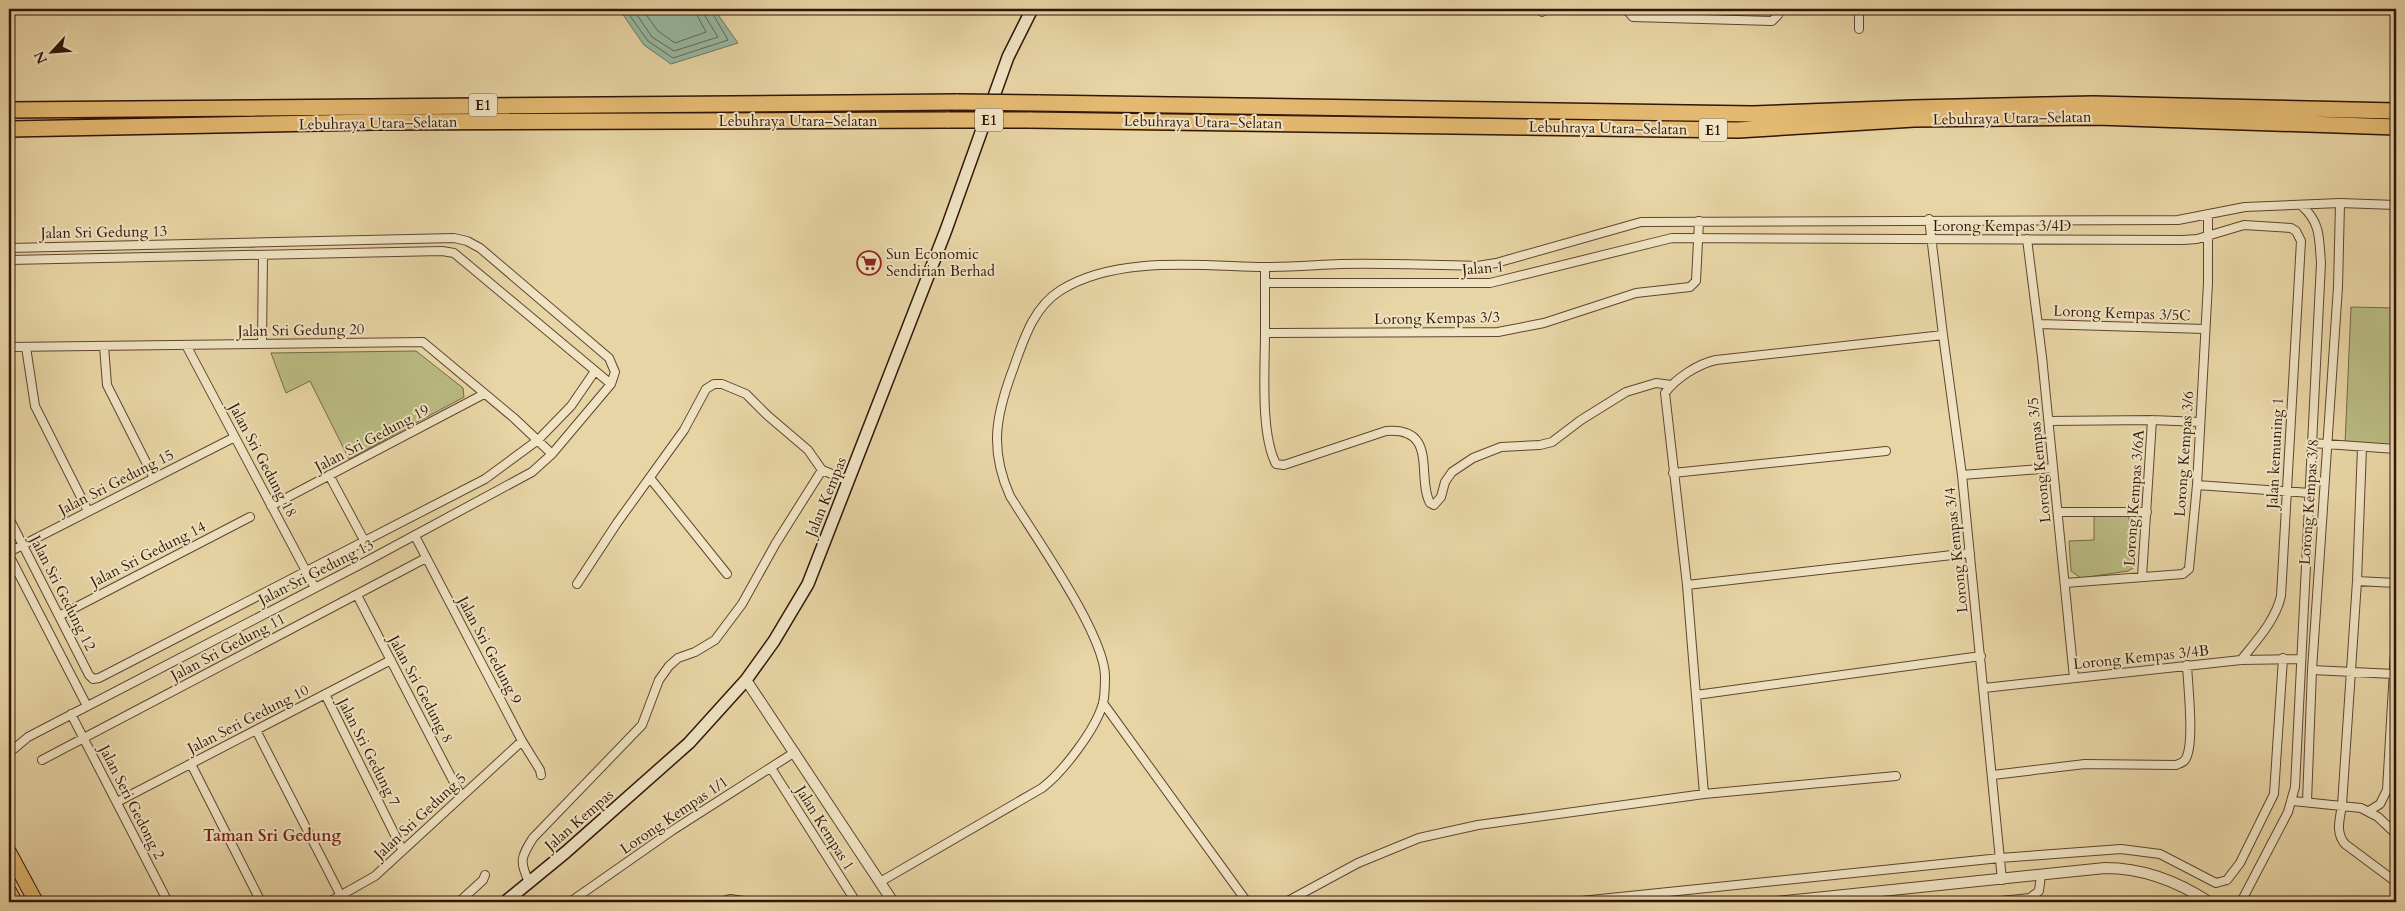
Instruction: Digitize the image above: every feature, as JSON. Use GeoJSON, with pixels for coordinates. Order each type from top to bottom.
{"type":"FeatureCollection","features":[{"type":"Feature","properties":{"kind":"highway","name":"Lebuhraya Utara–Selatan"},"geometry":{"type":"LineString","coordinates":[[9,110],[958,102],[1753,114],[2093,104],[2396,111]]}},
{"type":"Feature","properties":{"kind":"highway","name":"Lebuhraya Utara–Selatan"},"geometry":{"type":"LineString","coordinates":[[9,129],[384,122],[1029,120],[1738,130],[1914,119],[2097,117],[2396,126]]}},
{"type":"Feature","properties":{"kind":"highway"},"geometry":{"type":"LineString","coordinates":[[9,852],[36,902]]}},
{"type":"Feature","properties":{"kind":"highway"},"geometry":{"type":"LineString","coordinates":[[9,891],[15,902]]}},
{"type":"Feature","properties":{"kind":"main road","name":"Jalan Kempas"},"geometry":{"type":"LineString","coordinates":[[505,902],[689,743],[746,680],[774,641],[808,584],[946,230],[1008,57],[1032,9]]}},
{"type":"Feature","properties":{"kind":"street"},"geometry":{"type":"LineString","coordinates":[[1627,11],[1633,17],[1772,22],[1776,19],[1778,9]]}},
{"type":"Feature","properties":{"kind":"street"},"geometry":{"type":"LineString","coordinates":[[1859,29],[1860,9]]}},
{"type":"Feature","properties":{"kind":"street"},"geometry":{"type":"LineString","coordinates":[[880,882],[1042,788],[1056,777],[1087,734],[1103,703],[1105,675],[1102,655],[1076,603],[1010,496],[1002,478],[997,457],[996,435],[1003,394],[1033,319],[1052,297],[1073,283],[1088,277],[1129,268],[1213,265],[1265,267],[1342,264],[1477,266],[1505,261],[1641,222],[1929,219],[2178,220],[2245,207],[2340,203],[2396,205]]}},
{"type":"Feature","properties":{"kind":"street","name":"Lorong Kempas 3/8"},"geometry":{"type":"LineString","coordinates":[[2307,802],[2312,670],[2338,287],[2340,203]]}},
{"type":"Feature","properties":{"kind":"street"},"geometry":{"type":"LineString","coordinates":[[2241,902],[2293,801],[2310,493],[2320,263],[2319,232],[2315,221],[2302,206]]}},
{"type":"Feature","properties":{"kind":"street","name":"Lorong Kempas 3/6"},"geometry":{"type":"LineString","coordinates":[[2065,583],[2184,574],[2189,569],[2197,485],[2205,329],[2208,214]]}},
{"type":"Feature","properties":{"kind":"street","name":"Lorong Kempas 3/4"},"geometry":{"type":"LineString","coordinates":[[1929,219],[1942,335],[1962,475],[2002,880]]}},
{"type":"Feature","properties":{"kind":"street","name":"Lorong Kempas 3/3"},"geometry":{"type":"LineString","coordinates":[[1265,333],[1498,332],[1544,323],[1636,293],[1690,287],[1696,280],[1698,221]]}},
{"type":"Feature","properties":{"kind":"street","name":"Lorong Kempas 3/4D"},"geometry":{"type":"LineString","coordinates":[[1698,238],[2183,240],[2232,227],[2255,224],[2291,228],[2300,236]]}},
{"type":"Feature","properties":{"kind":"street","name":"Jalan kemuning 1"},"geometry":{"type":"LineString","coordinates":[[2241,660],[2278,610],[2281,596],[2301,251],[2300,236]]}},
{"type":"Feature","properties":{"kind":"street","name":"Jalan Sri Gedung 13"},"geometry":{"type":"LineString","coordinates":[[9,248],[444,238],[467,241],[480,248],[609,358],[615,372],[610,384],[552,454],[532,472],[414,536],[28,737],[9,753]]}},
{"type":"Feature","properties":{"kind":"street","name":"Jalan 1"},"geometry":{"type":"LineString","coordinates":[[1265,283],[1490,283],[1507,281],[1658,240],[1698,238]]}},
{"type":"Feature","properties":{"kind":"street","name":"Lorong Kempas 3/5"},"geometry":{"type":"LineString","coordinates":[[2027,239],[2039,324],[2074,678]]}},
{"type":"Feature","properties":{"kind":"street","name":"Jalan Sri Gedung 13"},"geometry":{"type":"LineString","coordinates":[[9,260],[442,251],[454,253],[610,384]]}},
{"type":"Feature","properties":{"kind":"street"},"geometry":{"type":"LineString","coordinates":[[262,344],[263,256]]}},
{"type":"Feature","properties":{"kind":"street"},"geometry":{"type":"LineString","coordinates":[[1265,267],[1266,415],[1272,457],[1276,464],[1284,465],[1386,430],[1396,430],[1408,434],[1421,448],[1425,460],[1426,492],[1430,503],[1434,505],[1441,497],[1445,482],[1452,472],[1473,458],[1501,447],[1540,445],[1552,442],[1581,420],[1626,392],[1656,383],[1671,385]]}},
{"type":"Feature","properties":{"kind":"street","name":"Lorong Kempas 3/5C"},"geometry":{"type":"LineString","coordinates":[[2039,324],[2205,329]]}},
{"type":"Feature","properties":{"kind":"street"},"geometry":{"type":"LineString","coordinates":[[1704,794],[1687,585],[1664,400],[1665,393],[1671,385],[1701,365],[1716,360],[1942,335]]}},
{"type":"Feature","properties":{"kind":"street","name":"Jalan Sri Gedung 20"},"geometry":{"type":"LineString","coordinates":[[9,347],[423,342],[552,454]]}},
{"type":"Feature","properties":{"kind":"street","name":"Jalan Sri Gedung 18"},"geometry":{"type":"LineString","coordinates":[[186,345],[315,588]]}},
{"type":"Feature","properties":{"kind":"street"},"geometry":{"type":"LineString","coordinates":[[104,346],[107,385],[154,478]]}},
{"type":"Feature","properties":{"kind":"street"},"geometry":{"type":"LineString","coordinates":[[26,347],[35,406],[88,511]]}},
{"type":"Feature","properties":{"kind":"street","name":"Jalan Sri Gedung 13"},"geometry":{"type":"LineString","coordinates":[[93,678],[99,678],[485,479],[538,440],[571,406],[595,372]]}},
{"type":"Feature","properties":{"kind":"street"},"geometry":{"type":"LineString","coordinates":[[577,584],[617,523],[684,430],[706,389],[714,384],[732,387],[746,394],[767,415],[808,450],[822,470],[849,481]]}},
{"type":"Feature","properties":{"kind":"street","name":"Jalan Sri Gedung 19"},"geometry":{"type":"LineString","coordinates":[[271,506],[484,394]]}},
{"type":"Feature","properties":{"kind":"street"},"geometry":{"type":"LineString","coordinates":[[2049,421],[2152,420],[2200,422]]}},
{"type":"Feature","properties":{"kind":"street","name":"Lorong Kempas 3/6A"},"geometry":{"type":"LineString","coordinates":[[2142,577],[2152,420]]}},
{"type":"Feature","properties":{"kind":"street","name":"Jalan Sri Gedung 15"},"geometry":{"type":"LineString","coordinates":[[9,552],[235,437]]}},
{"type":"Feature","properties":{"kind":"street"},"geometry":{"type":"LineString","coordinates":[[2312,443],[2396,449]]}},
{"type":"Feature","properties":{"kind":"street"},"geometry":{"type":"LineString","coordinates":[[2362,447],[2357,581],[2342,805],[2338,830],[2340,838],[2396,882]]}},
{"type":"Feature","properties":{"kind":"street"},"geometry":{"type":"LineString","coordinates":[[1674,473],[1886,451]]}},
{"type":"Feature","properties":{"kind":"street"},"geometry":{"type":"LineString","coordinates":[[1962,475],[2053,468]]}},
{"type":"Feature","properties":{"kind":"street"},"geometry":{"type":"LineString","coordinates":[[530,882],[522,868],[522,860],[533,838],[642,725],[659,680],[669,666],[678,658],[695,652],[715,640],[742,604],[776,543],[822,470]]}},
{"type":"Feature","properties":{"kind":"street"},"geometry":{"type":"LineString","coordinates":[[329,475],[365,542]]}},
{"type":"Feature","properties":{"kind":"street"},"geometry":{"type":"LineString","coordinates":[[650,478],[727,574]]}},
{"type":"Feature","properties":{"kind":"street"},"geometry":{"type":"LineString","coordinates":[[2197,485],[2310,493]]}},
{"type":"Feature","properties":{"kind":"street"},"geometry":{"type":"LineString","coordinates":[[2059,512],[2147,512]]}},
{"type":"Feature","properties":{"kind":"street","name":"Jalan Sri Gedung 12"},"geometry":{"type":"LineString","coordinates":[[9,518],[89,676],[93,678]]}},
{"type":"Feature","properties":{"kind":"street","name":"Jalan Sri Gedung 14"},"geometry":{"type":"LineString","coordinates":[[59,616],[250,518]]}},
{"type":"Feature","properties":{"kind":"street","name":"Jalan Sri Gedung 9"},"geometry":{"type":"LineString","coordinates":[[414,536],[541,775]]}},
{"type":"Feature","properties":{"kind":"street"},"geometry":{"type":"LineString","coordinates":[[1687,585],[1970,553]]}},
{"type":"Feature","properties":{"kind":"street","name":"Jalan Sri Gedung 12"},"geometry":{"type":"LineString","coordinates":[[9,555],[87,706]]}},
{"type":"Feature","properties":{"kind":"street","name":"Jalan Sri Gedung 11"},"geometry":{"type":"LineString","coordinates":[[42,760],[426,558]]}},
{"type":"Feature","properties":{"kind":"street"},"geometry":{"type":"LineString","coordinates":[[2357,581],[2396,583]]}},
{"type":"Feature","properties":{"kind":"street","name":"Jalan Sri Gedung 8"},"geometry":{"type":"LineString","coordinates":[[357,595],[461,796]]}},
{"type":"Feature","properties":{"kind":"street"},"geometry":{"type":"LineString","coordinates":[[2369,811],[2384,799],[2392,766],[2396,635]]}},
{"type":"Feature","properties":{"kind":"street"},"geometry":{"type":"LineString","coordinates":[[1696,695],[1981,656]]}},
{"type":"Feature","properties":{"kind":"street"},"geometry":{"type":"LineString","coordinates":[[1571,902],[2000,858],[2135,850],[2160,854],[2216,883],[2227,880],[2240,863],[2274,794],[2283,658]]}},
{"type":"Feature","properties":{"kind":"street","name":"Lorong Kempas 3/4B"},"geometry":{"type":"LineString","coordinates":[[1984,688],[2241,660],[2283,658],[2301,660]]}},
{"type":"Feature","properties":{"kind":"street","name":"Jalan Seri Gedung 10"},"geometry":{"type":"LineString","coordinates":[[117,802],[391,660]]}},
{"type":"Feature","properties":{"kind":"street"},"geometry":{"type":"LineString","coordinates":[[1993,775],[2085,764],[2176,765],[2184,762],[2188,755],[2190,733],[2187,665]]}},
{"type":"Feature","properties":{"kind":"street"},"geometry":{"type":"LineString","coordinates":[[2312,670],[2394,674]]}},
{"type":"Feature","properties":{"kind":"street"},"geometry":{"type":"LineString","coordinates":[[746,680],[893,902]]}},
{"type":"Feature","properties":{"kind":"street","name":"Jalan Sri Gedung 7"},"geometry":{"type":"LineString","coordinates":[[325,694],[402,849]]}},
{"type":"Feature","properties":{"kind":"street"},"geometry":{"type":"LineString","coordinates":[[1103,703],[1247,902]]}},
{"type":"Feature","properties":{"kind":"street","name":"Jalan Seri Gedong 2"},"geometry":{"type":"LineString","coordinates":[[71,714],[168,902]]}},
{"type":"Feature","properties":{"kind":"street"},"geometry":{"type":"LineString","coordinates":[[256,730],[341,896]]}},
{"type":"Feature","properties":{"kind":"street","name":"Jalan Sri Gedung 5"},"geometry":{"type":"LineString","coordinates":[[330,902],[375,876],[402,849],[522,741]]}},
{"type":"Feature","properties":{"kind":"street","name":"Lorong Kempas 1/1"},"geometry":{"type":"LineString","coordinates":[[570,902],[582,899],[673,830],[795,752]]}},
{"type":"Feature","properties":{"kind":"street"},"geometry":{"type":"LineString","coordinates":[[191,764],[261,902]]}},
{"type":"Feature","properties":{"kind":"street","name":"Jalan Kempas 1"},"geometry":{"type":"LineString","coordinates":[[771,768],[856,902]]}},
{"type":"Feature","properties":{"kind":"street"},"geometry":{"type":"LineString","coordinates":[[1286,902],[1358,863],[1420,838],[1478,825],[1704,794],[1896,776]]}},
{"type":"Feature","properties":{"kind":"street"},"geometry":{"type":"LineString","coordinates":[[2293,801],[2342,805],[2369,811],[2396,834]]}},
{"type":"Feature","properties":{"kind":"street"},"geometry":{"type":"LineString","coordinates":[[1775,902],[2105,868],[2141,871],[2162,877],[2189,889],[2209,902]]}},
{"type":"Feature","properties":{"kind":"street"},"geometry":{"type":"LineString","coordinates":[[459,902],[483,880],[485,875]]}},
{"type":"Feature","properties":{"kind":"street"},"geometry":{"type":"LineString","coordinates":[[1991,902],[2030,898],[2038,890],[2040,875]]}},
{"type":"Feature","properties":{"kind":"street"},"geometry":{"type":"LineString","coordinates":[[721,902],[730,898],[751,902]]}},
{"type":"Feature","properties":{"kind":"green space"},"geometry":{"type":"Polygon","coordinates":[[[2351,307],[2396,308],[2396,447],[2345,444],[2351,307]]]}},
{"type":"Feature","properties":{"kind":"green space"},"geometry":{"type":"Polygon","coordinates":[[[416,351],[463,388],[464,397],[349,459],[310,381],[286,393],[271,353],[416,351]]]}},
{"type":"Feature","properties":{"kind":"green space"},"geometry":{"type":"Polygon","coordinates":[[[2129,515],[2129,520],[2138,520],[2135,567],[2128,571],[2081,578],[2071,571],[2069,541],[2094,540],[2094,516],[2129,515]]]}},
{"type":"Feature","properties":{"kind":"water"},"geometry":{"type":"Polygon","coordinates":[[[619,9],[714,9],[738,43],[671,64],[644,45],[619,9]]]}},
{"type":"Feature","properties":{"kind":"place","name":"Sun Economic Sendirian Berhad"},"geometry":{"type":"Point","coordinates":[869,263]}},
{"type":"Feature","properties":{"kind":"district","name":"Taman Sri Gedung"},"geometry":{"type":"Point","coordinates":[272,836]}}]}
